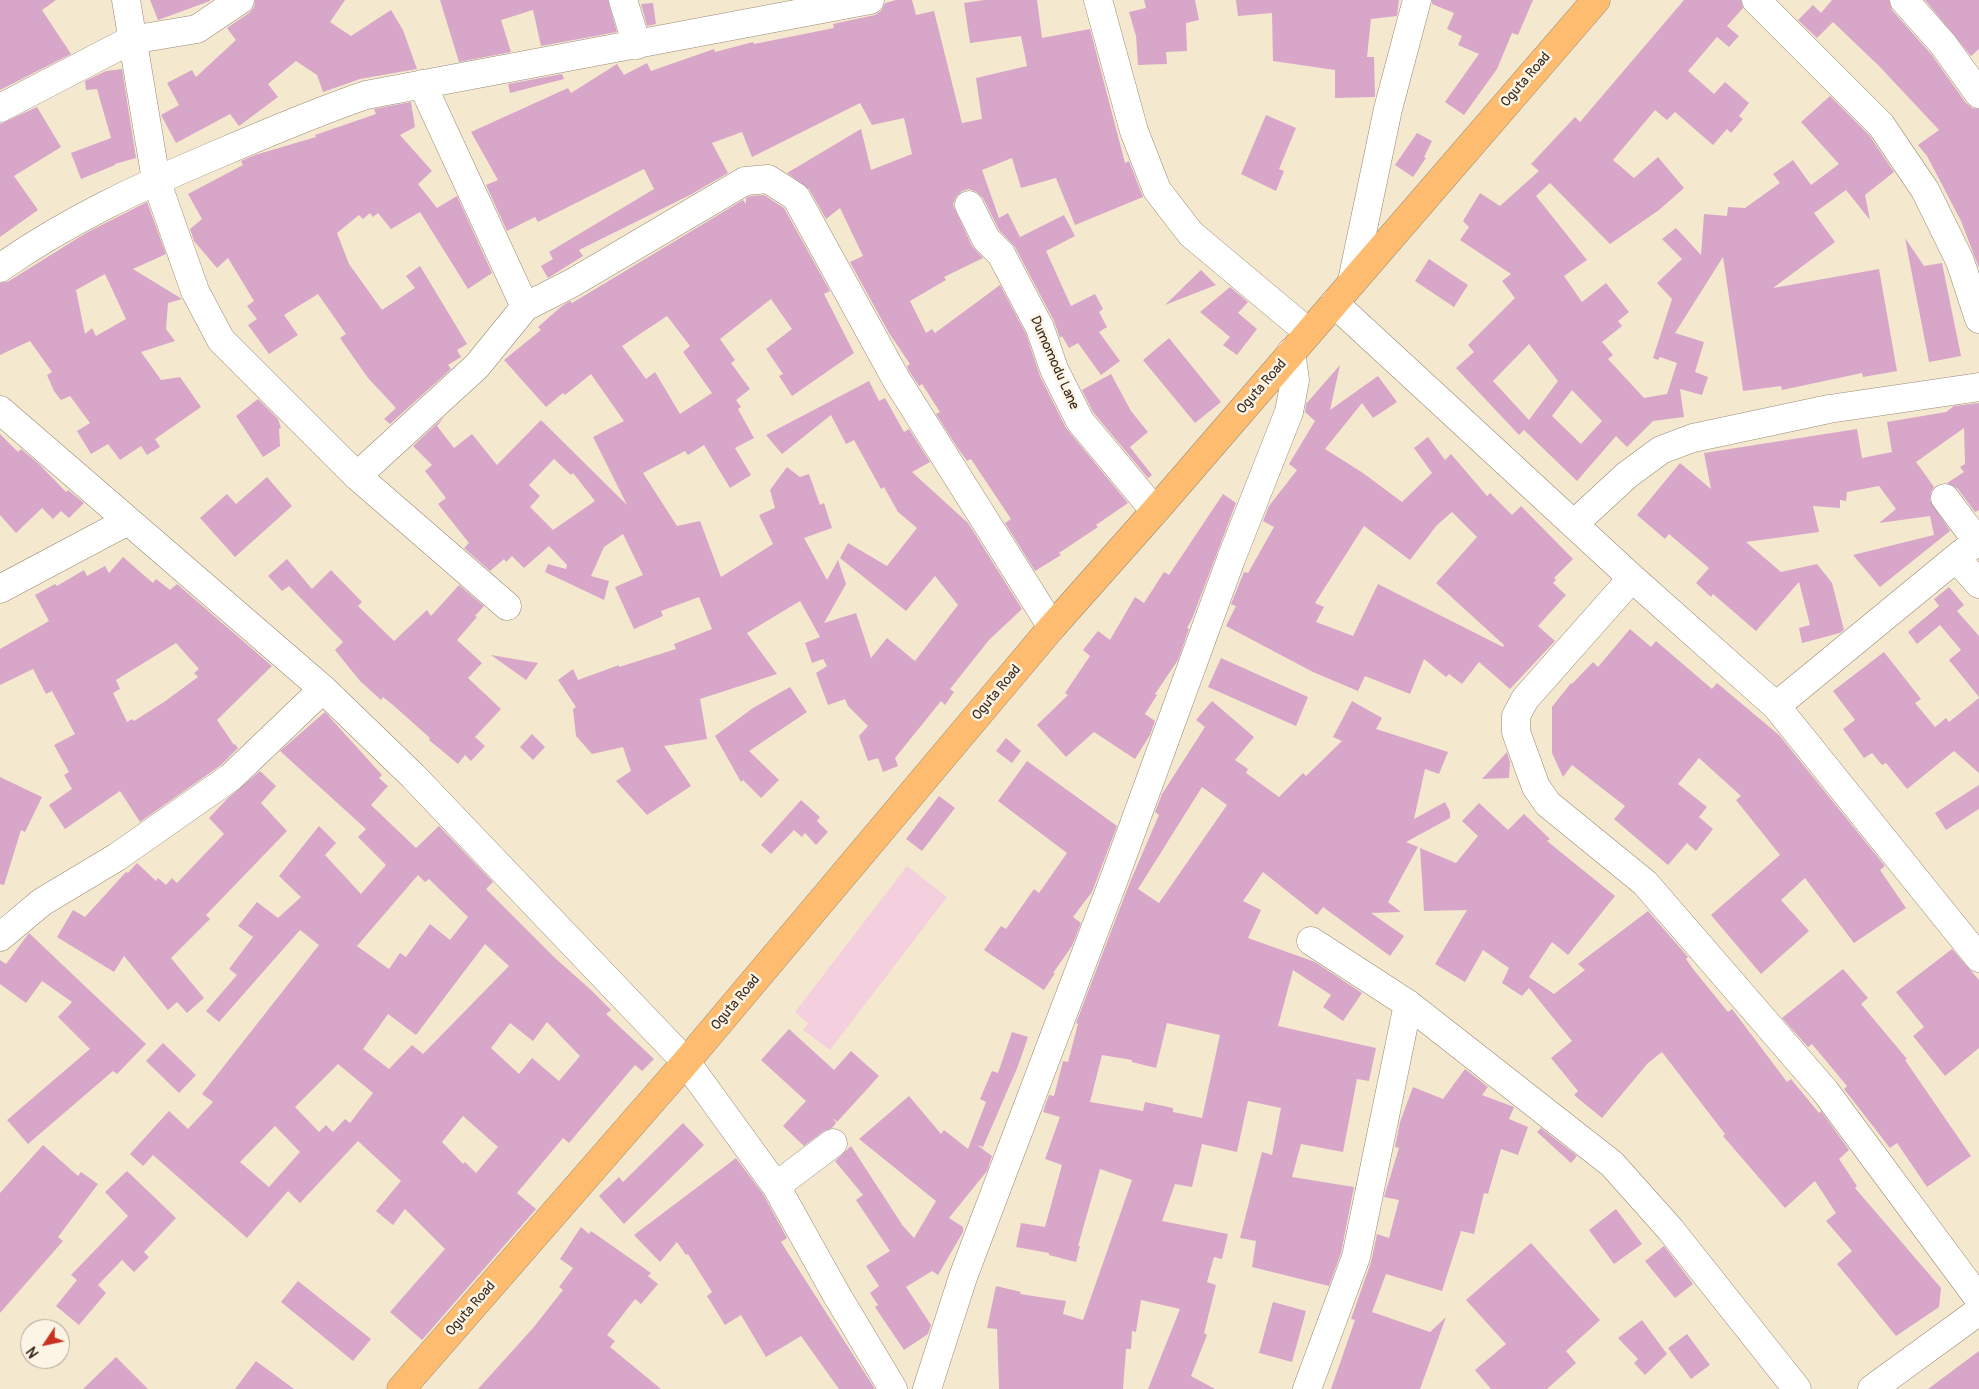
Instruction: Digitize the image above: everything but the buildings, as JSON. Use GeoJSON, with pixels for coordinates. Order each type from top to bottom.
{"type":"FeatureCollection","features":[{"type":"Feature","properties":{"kind":"main road","name":"Oguta Road"},"geometry":{"type":"LineString","coordinates":[[401,1389],[686,1062],[1052,627],[1155,511],[1596,0]]}},
{"type":"Feature","properties":{"kind":"street"},"geometry":{"type":"LineString","coordinates":[[126,0],[131,40],[156,180],[194,291],[221,340],[357,476],[508,606]]}},
{"type":"Feature","properties":{"kind":"street"},"geometry":{"type":"LineString","coordinates":[[0,108],[131,40],[197,29],[240,0]]}},
{"type":"Feature","properties":{"kind":"street"},"geometry":{"type":"LineString","coordinates":[[623,0],[637,46]]}},
{"type":"Feature","properties":{"kind":"street"},"geometry":{"type":"LineString","coordinates":[[0,268],[32,246],[106,204],[156,180],[312,114],[366,95],[637,46],[840,3],[870,0]]}},
{"type":"Feature","properties":{"kind":"street"},"geometry":{"type":"LineString","coordinates":[[927,1389],[963,1277],[1114,879],[1231,559],[1290,412],[1300,342],[1191,234],[1157,190],[1134,131],[1098,0]]}},
{"type":"Feature","properties":{"kind":"street"},"geometry":{"type":"LineString","coordinates":[[1352,281],[1388,109],[1417,0]]}},
{"type":"Feature","properties":{"kind":"street"},"geometry":{"type":"LineString","coordinates":[[1756,0],[1881,124],[1925,190],[1960,261],[1979,320]]}},
{"type":"Feature","properties":{"kind":"street"},"geometry":{"type":"LineString","coordinates":[[1904,0],[1943,44],[1979,94]]}},
{"type":"Feature","properties":{"kind":"street"},"geometry":{"type":"LineString","coordinates":[[422,84],[525,307]]}},
{"type":"Feature","properties":{"kind":"street"},"geometry":{"type":"LineString","coordinates":[[357,476],[477,366],[525,307],[572,283],[745,181],[768,179],[796,197],[896,379],[1052,627]]}},
{"type":"Feature","properties":{"kind":"street","name":"Dumomodu Lane"},"geometry":{"type":"LineString","coordinates":[[969,205],[986,239],[1001,254],[1040,328],[1054,369],[1080,421],[1155,511]]}},
{"type":"Feature","properties":{"kind":"street"},"geometry":{"type":"LineString","coordinates":[[1334,303],[1575,523],[1632,578],[1776,706],[1979,958]]}},
{"type":"Feature","properties":{"kind":"street"},"geometry":{"type":"LineString","coordinates":[[1575,523],[1627,475],[1661,450],[1693,438],[1828,409],[1979,387]]}},
{"type":"Feature","properties":{"kind":"street"},"geometry":{"type":"LineString","coordinates":[[0,410],[323,689],[414,776],[686,1062],[776,1186],[834,1292],[893,1389]]}},
{"type":"Feature","properties":{"kind":"street"},"geometry":{"type":"LineString","coordinates":[[1945,498],[1971,546],[1979,584]]}},
{"type":"Feature","properties":{"kind":"street"},"geometry":{"type":"LineString","coordinates":[[0,589],[128,521]]}},
{"type":"Feature","properties":{"kind":"street"},"geometry":{"type":"LineString","coordinates":[[1776,706],[1971,546]]}},
{"type":"Feature","properties":{"kind":"street"},"geometry":{"type":"LineString","coordinates":[[1632,578],[1525,699],[1516,716],[1516,732],[1536,787],[1548,804],[1645,884],[1819,1084],[1979,1299]]}},
{"type":"Feature","properties":{"kind":"street"},"geometry":{"type":"LineString","coordinates":[[0,937],[42,902],[117,857],[231,777],[323,689]]}},
{"type":"Feature","properties":{"kind":"street"},"geometry":{"type":"LineString","coordinates":[[1311,941],[1408,1004],[1612,1164],[1670,1229],[1797,1389]]}},
{"type":"Feature","properties":{"kind":"street"},"geometry":{"type":"LineString","coordinates":[[1308,1389],[1356,1257],[1408,1004]]}},
{"type":"Feature","properties":{"kind":"street"},"geometry":{"type":"LineString","coordinates":[[776,1186],[833,1143]]}},
{"type":"Feature","properties":{"kind":"street"},"geometry":{"type":"LineString","coordinates":[[1872,1389],[1979,1311]]}},
{"type":"Feature","properties":{"kind":"shaded area"},"geometry":{"type":"Polygon","coordinates":[[[907,866],[947,897],[830,1050],[803,1030],[808,1023],[795,1012],[907,866]]]}}]}
